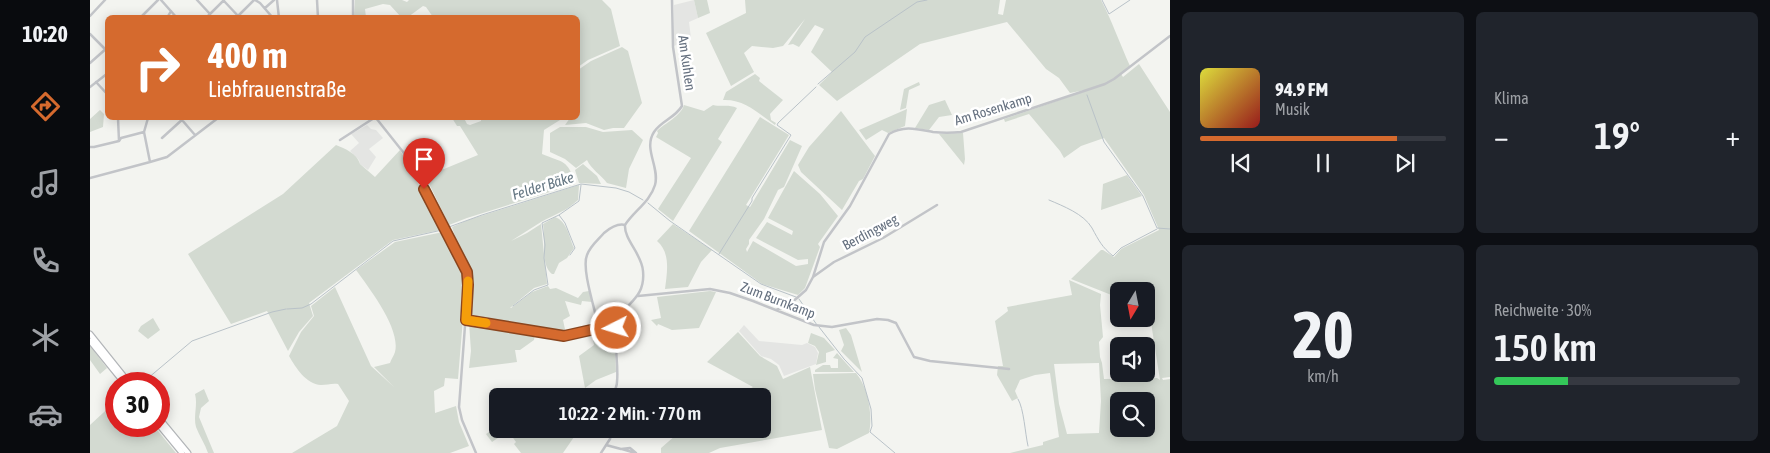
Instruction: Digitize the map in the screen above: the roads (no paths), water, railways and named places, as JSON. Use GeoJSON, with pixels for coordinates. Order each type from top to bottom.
{"type":"FeatureCollection","features":[{"type":"Feature","properties":{"kind":"highway"},"geometry":{"type":"LineString","coordinates":[[90,334],[120,372]]}},
{"type":"Feature","properties":{"kind":"highway"},"geometry":{"type":"LineString","coordinates":[[90,341],[115,372]]}},
{"type":"Feature","properties":{"kind":"highway"},"geometry":{"type":"LineString","coordinates":[[170,431],[188,453]]}},
{"type":"Feature","properties":{"kind":"highway"},"geometry":{"type":"LineString","coordinates":[[169,437],[182,453]]}},
{"type":"Feature","properties":{"kind":"street"},"geometry":{"type":"LineString","coordinates":[[90,16],[105,0]]}},
{"type":"Feature","properties":{"kind":"street"},"geometry":{"type":"LineString","coordinates":[[143,15],[160,0],[175,15]]}},
{"type":"Feature","properties":{"kind":"street"},"geometry":{"type":"LineString","coordinates":[[197,0],[210,14],[223,0],[238,15]]}},
{"type":"Feature","properties":{"kind":"street"},"geometry":{"type":"LineString","coordinates":[[240,15],[255,0],[270,15]]}},
{"type":"Feature","properties":{"kind":"street"},"geometry":{"type":"LineString","coordinates":[[264,8],[276,0],[278,15]]}},
{"type":"Feature","properties":{"kind":"street"},"geometry":{"type":"LineString","coordinates":[[317,0],[318,15]]}},
{"type":"Feature","properties":{"kind":"street"},"geometry":{"type":"LineString","coordinates":[[353,0],[353,15]]}},
{"type":"Feature","properties":{"kind":"street","name":"Am Kuhlen"},"geometry":{"type":"LineString","coordinates":[[625,225],[647,201],[655,186],[655,171],[650,148],[654,132],[678,112],[682,106],[673,47],[672,0]]}},
{"type":"Feature","properties":{"kind":"street"},"geometry":{"type":"LineString","coordinates":[[169,15],[172,11]]}},
{"type":"Feature","properties":{"kind":"street"},"geometry":{"type":"LineString","coordinates":[[90,34],[105,47]]}},
{"type":"Feature","properties":{"kind":"street","name":"Am Rosenkamp"},"geometry":{"type":"LineString","coordinates":[[776,310],[785,307],[806,290],[813,277],[824,242],[850,206],[889,134],[899,129],[908,128],[942,133],[961,132],[1105,84],[1170,36]]}},
{"type":"Feature","properties":{"kind":"street"},"geometry":{"type":"LineString","coordinates":[[90,63],[105,49]]}},
{"type":"Feature","properties":{"kind":"street"},"geometry":{"type":"LineString","coordinates":[[90,86],[105,75]]}},
{"type":"Feature","properties":{"kind":"street"},"geometry":{"type":"LineString","coordinates":[[96,82],[105,92]]}},
{"type":"Feature","properties":{"kind":"street"},"geometry":{"type":"LineString","coordinates":[[118,120],[118,141]]}},
{"type":"Feature","properties":{"kind":"street"},"geometry":{"type":"LineString","coordinates":[[147,120],[144,132],[150,162]]}},
{"type":"Feature","properties":{"kind":"street"},"geometry":{"type":"LineString","coordinates":[[162,138],[182,120]]}},
{"type":"Feature","properties":{"kind":"street"},"geometry":{"type":"LineString","coordinates":[[184,120],[184,123],[195,135]]}},
{"type":"Feature","properties":{"kind":"street"},"geometry":{"type":"LineString","coordinates":[[90,178],[167,157],[215,120]]}},
{"type":"Feature","properties":{"kind":"street"},"geometry":{"type":"LineString","coordinates":[[340,140],[372,120]]}},
{"type":"Feature","properties":{"kind":"street"},"geometry":{"type":"LineString","coordinates":[[377,120],[404,152],[467,272],[466,320],[459,410],[476,453]]}},
{"type":"Feature","properties":{"kind":"street"},"geometry":{"type":"LineString","coordinates":[[90,147],[118,141],[121,138],[144,132]]}},
{"type":"Feature","properties":{"kind":"street","name":"Berdingweg"},"geometry":{"type":"LineString","coordinates":[[813,277],[834,262],[883,238],[937,205]]}},
{"type":"Feature","properties":{"kind":"street"},"geometry":{"type":"LineString","coordinates":[[466,320],[558,336],[572,335],[599,329],[615,324],[622,313],[638,296],[643,269],[638,254],[625,231],[625,225],[616,225],[609,229],[596,241],[586,256],[586,268],[599,329]]}},
{"type":"Feature","properties":{"kind":"street","name":"Zum Burnkamp"},"geometry":{"type":"LineString","coordinates":[[638,296],[710,289],[730,293],[814,326],[832,327],[877,319],[888,320],[896,323],[914,356],[930,360],[1009,368]]}},
{"type":"Feature","properties":{"kind":"street"},"geometry":{"type":"LineString","coordinates":[[785,307],[786,314]]}},
{"type":"Feature","properties":{"kind":"street"},"geometry":{"type":"LineString","coordinates":[[615,324],[617,384],[615,388]]}},
{"type":"Feature","properties":{"kind":"street"},"geometry":{"type":"LineString","coordinates":[[601,453],[610,438]]}},
{"type":"Feature","properties":{"kind":"street"},"geometry":{"type":"LineString","coordinates":[[606,445],[621,449],[630,448],[635,453]]}},
{"type":"Feature","properties":{"kind":"waterway"},"geometry":{"type":"LineString","coordinates":[[818,84],[855,52],[865,37],[917,2],[927,0]]}},
{"type":"Feature","properties":{"kind":"waterway"},"geometry":{"type":"LineString","coordinates":[[1102,0],[1109,14],[1130,0]]}},
{"type":"Feature","properties":{"kind":"waterway"},"geometry":{"type":"LineString","coordinates":[[719,254],[791,135],[777,125],[778,123],[816,87]]}},
{"type":"Feature","properties":{"kind":"waterway"},"geometry":{"type":"LineString","coordinates":[[1087,95],[1104,142],[1143,196],[1157,228],[1170,229]]}},
{"type":"Feature","properties":{"kind":"waterway","name":"Felder Bäke"},"geometry":{"type":"LineString","coordinates":[[449,227],[581,184],[616,188],[629,192],[643,200]]}},
{"type":"Feature","properties":{"kind":"waterway"},"geometry":{"type":"LineString","coordinates":[[570,255],[575,248],[565,223],[559,215],[579,201],[581,185]]}},
{"type":"Feature","properties":{"kind":"waterway"},"geometry":{"type":"LineString","coordinates":[[1049,200],[1073,211],[1084,219],[1092,228],[1103,247],[1113,256],[1121,248],[1157,229]]}},
{"type":"Feature","properties":{"kind":"waterway","name":"Felder Bäke"},"geometry":{"type":"LineString","coordinates":[[648,203],[670,221],[761,284],[796,297]]}},
{"type":"Feature","properties":{"kind":"waterway"},"geometry":{"type":"LineString","coordinates":[[513,306],[534,290],[548,285],[542,223],[559,215]]}},
{"type":"Feature","properties":{"kind":"waterway","name":"Felder Bäke"},"geometry":{"type":"LineString","coordinates":[[287,309],[302,308],[311,304],[393,241],[442,230]]}},
{"type":"Feature","properties":{"kind":"waterway","name":"Felder Bäke"},"geometry":{"type":"LineString","coordinates":[[799,299],[817,325]]}},
{"type":"Feature","properties":{"kind":"waterway","name":"Felder Bäke"},"geometry":{"type":"LineString","coordinates":[[155,372],[192,341],[272,312],[286,309]]}},
{"type":"Feature","properties":{"kind":"waterway","name":"Felder Bäke"},"geometry":{"type":"LineString","coordinates":[[819,327],[844,359],[862,378],[871,409],[872,426],[870,432],[895,453]]}},
{"type":"Feature","properties":{"kind":"waterway"},"geometry":{"type":"LineString","coordinates":[[1018,399],[1023,415],[1028,446]]}}]}
